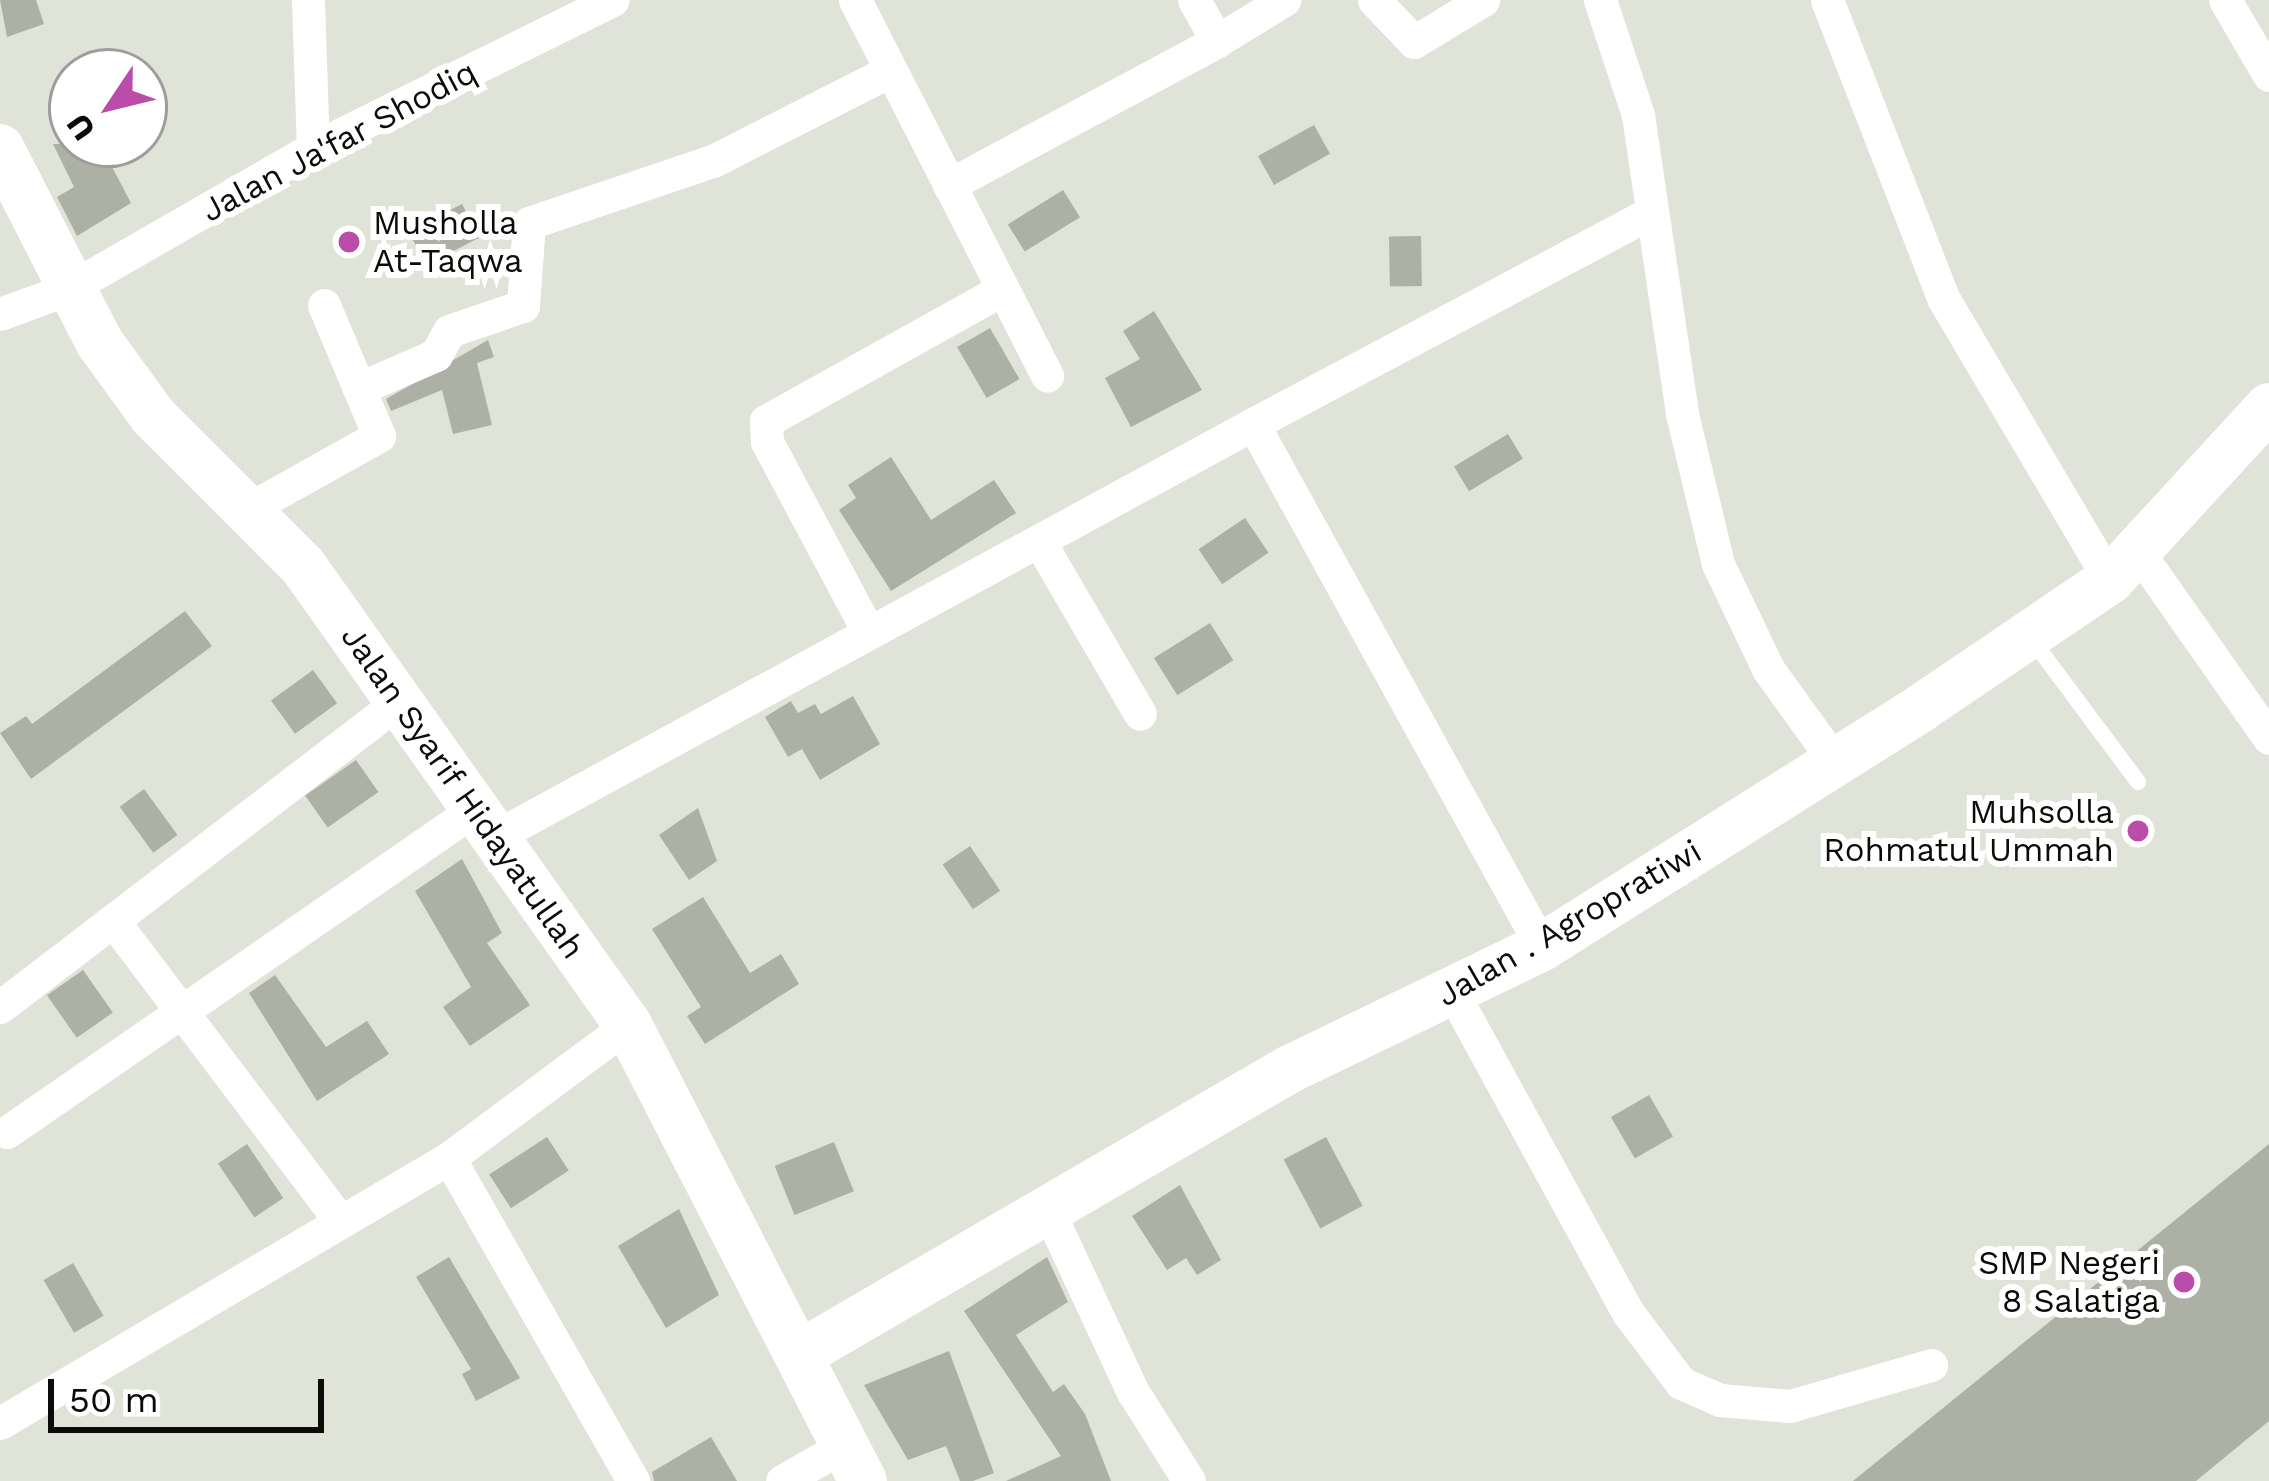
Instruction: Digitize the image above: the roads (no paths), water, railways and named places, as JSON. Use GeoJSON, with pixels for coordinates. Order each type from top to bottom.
{"type":"FeatureCollection","features":[{"type":"Feature","properties":{"kind":"street"},"geometry":{"type":"LineString","coordinates":[[308,0],[313,148]]}},
{"type":"Feature","properties":{"kind":"street","name":"Jalan Ja'far Shodiq"},"geometry":{"type":"LineString","coordinates":[[0,314],[68,289],[313,148],[612,0]]}},
{"type":"Feature","properties":{"kind":"street"},"geometry":{"type":"LineString","coordinates":[[855,0],[1000,291],[1048,376]]}},
{"type":"Feature","properties":{"kind":"street"},"geometry":{"type":"LineString","coordinates":[[1194,0],[1217,40]]}},
{"type":"Feature","properties":{"kind":"street"},"geometry":{"type":"LineString","coordinates":[[949,185],[1284,0]]}},
{"type":"Feature","properties":{"kind":"street"},"geometry":{"type":"LineString","coordinates":[[1374,0],[1414,42],[1483,0]]}},
{"type":"Feature","properties":{"kind":"street"},"geometry":{"type":"LineString","coordinates":[[1600,0],[1638,116],[1649,212],[1718,564],[1768,669],[1835,762]]}},
{"type":"Feature","properties":{"kind":"street"},"geometry":{"type":"LineString","coordinates":[[1827,0],[1943,298],[2124,566],[2269,738]]}},
{"type":"Feature","properties":{"kind":"street"},"geometry":{"type":"LineString","coordinates":[[2225,0],[2269,76]]}},
{"type":"Feature","properties":{"kind":"street"},"geometry":{"type":"LineString","coordinates":[[360,388],[436,355],[449,331],[523,306],[529,223],[715,160],[890,71]]}},
{"type":"Feature","properties":{"kind":"street","name":"Jalan Syarif Hidayatullah"},"geometry":{"type":"LineString","coordinates":[[0,148],[68,289],[153,416],[250,508],[398,702],[628,1025],[805,1352],[855,1462]]}},
{"type":"Feature","properties":{"kind":"street"},"geometry":{"type":"LineString","coordinates":[[8,1132],[485,822],[868,632],[1649,212]]}},
{"type":"Feature","properties":{"kind":"street"},"geometry":{"type":"LineString","coordinates":[[868,632],[767,442],[766,421],[1000,291]]}},
{"type":"Feature","properties":{"kind":"street"},"geometry":{"type":"LineString","coordinates":[[250,508],[377,441],[324,304]]}},
{"type":"Feature","properties":{"kind":"street","name":"Jalan . Agropratiwi"},"geometry":{"type":"LineString","coordinates":[[805,1352],[1288,1070],[1454,994],[1542,947],[1835,762],[2030,636],[2124,566],[2269,407]]}},
{"type":"Feature","properties":{"kind":"street"},"geometry":{"type":"LineString","coordinates":[[1253,424],[1542,947]]}},
{"type":"Feature","properties":{"kind":"street"},"geometry":{"type":"LineString","coordinates":[[1039,541],[1140,715]]}},
{"type":"Feature","properties":{"kind":"street"},"geometry":{"type":"LineString","coordinates":[[0,1007],[398,702]]}},
{"type":"Feature","properties":{"kind":"street"},"geometry":{"type":"LineString","coordinates":[[114,922],[339,1219]]}},
{"type":"Feature","properties":{"kind":"street"},"geometry":{"type":"LineString","coordinates":[[1454,994],[1629,1314],[1681,1383],[1720,1400],[1790,1406],[1931,1366]]}},
{"type":"Feature","properties":{"kind":"street"},"geometry":{"type":"LineString","coordinates":[[0,1424],[449,1158],[628,1025]]}},
{"type":"Feature","properties":{"kind":"street"},"geometry":{"type":"LineString","coordinates":[[449,1158],[633,1481]]}},
{"type":"Feature","properties":{"kind":"street"},"geometry":{"type":"LineString","coordinates":[[1048,1210],[1133,1392],[1189,1481]]}},
{"type":"Feature","properties":{"kind":"street"},"geometry":{"type":"LineString","coordinates":[[782,1481],[855,1462]]}},
{"type":"Feature","properties":{"kind":"lane"},"geometry":{"type":"LineString","coordinates":[[2030,636],[2138,782]]}},
{"type":"Feature","properties":{"kind":"place","name":"Musholla At-Taqwa"},"geometry":{"type":"Point","coordinates":[349,242]}},
{"type":"Feature","properties":{"kind":"place","name":"Muhsolla Rohmatul Ummah"},"geometry":{"type":"Point","coordinates":[2138,831]}},
{"type":"Feature","properties":{"kind":"place","name":"SMP Negeri 8 Salatiga"},"geometry":{"type":"Point","coordinates":[2184,1282]}}]}
